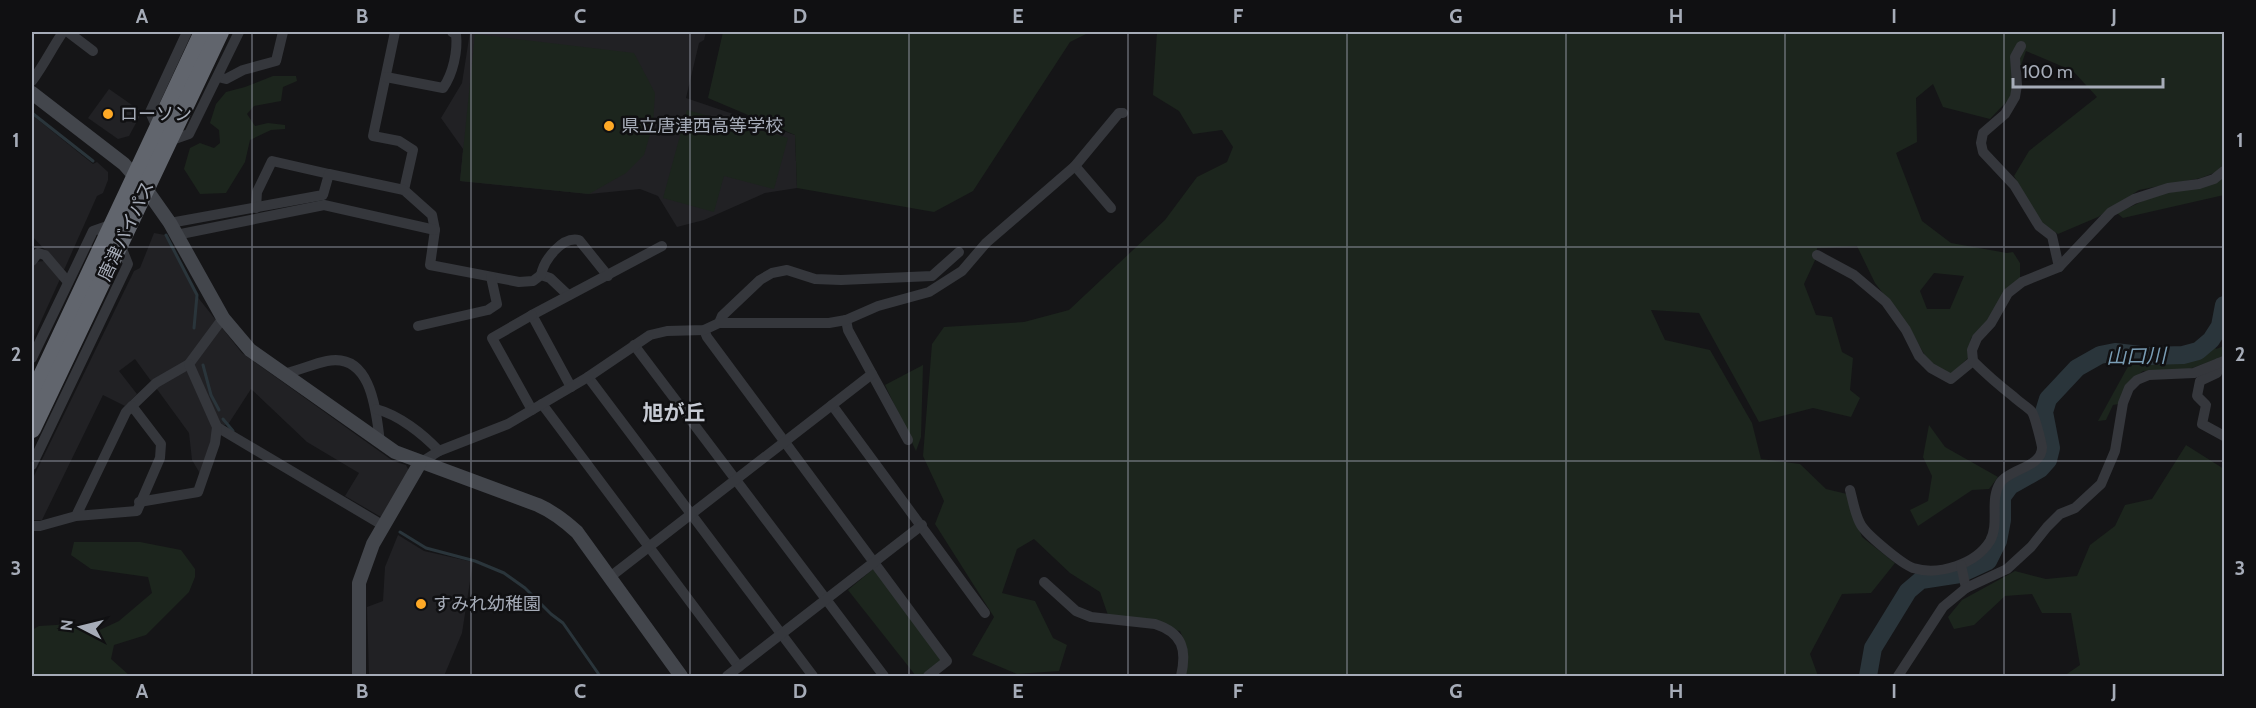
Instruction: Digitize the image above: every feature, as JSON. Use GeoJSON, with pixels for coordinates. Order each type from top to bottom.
{"type":"FeatureCollection","features":[{"type":"Feature","properties":{"kind":"highway","name":"唐津バイパス"},"geometry":{"type":"LineString","coordinates":[[32,429],[120,244],[141,182],[163,135],[203,32]]}},
{"type":"Feature","properties":{"kind":"highway","name":"唐津バイパス"},"geometry":{"type":"LineString","coordinates":[[163,135],[220,32]]}},
{"type":"Feature","properties":{"kind":"highway","name":"唐津バイパス"},"geometry":{"type":"LineString","coordinates":[[32,397],[68,301],[113,224],[141,182]]}},
{"type":"Feature","properties":{"kind":"street"},"geometry":{"type":"LineString","coordinates":[[32,81],[44,65],[47,55],[65,32],[93,51]]}},
{"type":"Feature","properties":{"kind":"street"},"geometry":{"type":"LineString","coordinates":[[187,32],[150,112],[163,135],[189,134],[239,32]]}},
{"type":"Feature","properties":{"kind":"street"},"geometry":{"type":"LineString","coordinates":[[218,77],[226,79],[243,70],[276,61],[283,32]]}},
{"type":"Feature","properties":{"kind":"street"},"geometry":{"type":"LineString","coordinates":[[395,32],[373,136],[399,141],[413,150],[405,190]]}},
{"type":"Feature","properties":{"kind":"street"},"geometry":{"type":"LineString","coordinates":[[386,77],[443,88],[451,78],[457,40],[456,34],[452,32]]}},
{"type":"Feature","properties":{"kind":"street"},"geometry":{"type":"LineString","coordinates":[[2021,46],[2015,57],[2017,85],[2015,98],[2005,114],[1983,133],[1981,143],[1983,152],[2014,185],[2039,226],[2052,236],[2059,267]]}},
{"type":"Feature","properties":{"kind":"street"},"geometry":{"type":"LineString","coordinates":[[32,93],[124,164],[141,182],[173,229],[223,318],[250,350],[395,452],[553,512],[577,532],[681,676]]}},
{"type":"Feature","properties":{"kind":"street"},"geometry":{"type":"LineString","coordinates":[[359,676],[359,583],[373,544],[420,463],[439,451],[508,424],[588,377],[650,335],[667,331],[704,330],[718,323],[811,324],[846,320],[878,306],[929,292],[963,271],[986,243],[1075,165],[1119,113],[1124,113]]}},
{"type":"Feature","properties":{"kind":"street"},"geometry":{"type":"LineString","coordinates":[[256,208],[257,192],[272,161],[405,190],[432,215],[435,230],[430,265],[519,282],[533,281],[541,275],[543,264],[567,240],[573,238],[579,240],[608,276]]}},
{"type":"Feature","properties":{"kind":"street"},"geometry":{"type":"LineString","coordinates":[[1075,165],[1111,208]]}},
{"type":"Feature","properties":{"kind":"street"},"geometry":{"type":"LineString","coordinates":[[1850,490],[1860,524],[1875,541],[1912,568],[1930,570],[1961,565],[1976,556],[1989,541],[1994,528],[1994,498],[1998,486],[2006,475],[2032,464],[2040,457],[2042,448],[2032,412],[1973,361],[1972,350],[1977,338],[1991,323],[2008,293],[2022,282],[2059,267],[2111,212],[2134,199],[2168,188],[2199,184],[2214,179],[2224,171]]}},
{"type":"Feature","properties":{"kind":"street"},"geometry":{"type":"LineString","coordinates":[[173,229],[256,208],[323,195],[329,174]]}},
{"type":"Feature","properties":{"kind":"street"},"geometry":{"type":"LineString","coordinates":[[173,229],[324,205],[435,230]]}},
{"type":"Feature","properties":{"kind":"street"},"geometry":{"type":"LineString","coordinates":[[32,358],[68,301],[68,282],[93,231],[113,224]]}},
{"type":"Feature","properties":{"kind":"street"},"geometry":{"type":"LineString","coordinates":[[32,242],[35,257],[45,255],[68,282]]}},
{"type":"Feature","properties":{"kind":"street"},"geometry":{"type":"LineString","coordinates":[[32,465],[128,264],[120,244]]}},
{"type":"Feature","properties":{"kind":"street"},"geometry":{"type":"LineString","coordinates":[[532,410],[492,338],[662,246]]}},
{"type":"Feature","properties":{"kind":"street"},"geometry":{"type":"LineString","coordinates":[[718,323],[722,316],[760,280],[772,273],[787,270],[815,279],[841,280],[932,276],[959,252]]}},
{"type":"Feature","properties":{"kind":"street"},"geometry":{"type":"LineString","coordinates":[[1817,255],[1854,275],[1886,302],[1906,330],[1919,356],[1931,368],[1951,379],[1973,361]]}},
{"type":"Feature","properties":{"kind":"street"},"geometry":{"type":"LineString","coordinates":[[541,275],[550,278],[568,296]]}},
{"type":"Feature","properties":{"kind":"street"},"geometry":{"type":"LineString","coordinates":[[418,326],[488,310],[497,304],[491,277]]}},
{"type":"Feature","properties":{"kind":"street"},"geometry":{"type":"LineString","coordinates":[[532,315],[571,387]]}},
{"type":"Feature","properties":{"kind":"street"},"geometry":{"type":"LineString","coordinates":[[76,516],[126,412],[156,383],[189,364],[223,318]]}},
{"type":"Feature","properties":{"kind":"street"},"geometry":{"type":"LineString","coordinates":[[846,320],[848,330],[908,440]]}},
{"type":"Feature","properties":{"kind":"street"},"geometry":{"type":"LineString","coordinates":[[704,330],[947,661],[928,676]]}},
{"type":"Feature","properties":{"kind":"street"},"geometry":{"type":"LineString","coordinates":[[634,345],[884,676]]}},
{"type":"Feature","properties":{"kind":"street"},"geometry":{"type":"LineString","coordinates":[[282,374],[328,361],[342,361],[353,366],[362,373],[369,386],[376,409],[380,442]]}},
{"type":"Feature","properties":{"kind":"street"},"geometry":{"type":"LineString","coordinates":[[2222,362],[2217,373],[2200,381],[2197,396],[2206,405],[2202,424],[2224,436]]}},
{"type":"Feature","properties":{"kind":"street"},"geometry":{"type":"LineString","coordinates":[[1898,676],[1936,616],[1966,588],[2007,569],[2031,547],[2060,514],[2075,508],[2101,484],[2115,451],[2123,403],[2129,388],[2137,380],[2149,375],[2194,373],[2222,362]]}},
{"type":"Feature","properties":{"kind":"street"},"geometry":{"type":"LineString","coordinates":[[140,502],[198,492],[215,443],[217,427],[189,364]]}},
{"type":"Feature","properties":{"kind":"street"},"geometry":{"type":"LineString","coordinates":[[610,578],[872,374]]}},
{"type":"Feature","properties":{"kind":"street"},"geometry":{"type":"LineString","coordinates":[[588,377],[813,676]]}},
{"type":"Feature","properties":{"kind":"street"},"geometry":{"type":"LineString","coordinates":[[542,404],[739,667]]}},
{"type":"Feature","properties":{"kind":"street"},"geometry":{"type":"LineString","coordinates":[[832,405],[985,613]]}},
{"type":"Feature","properties":{"kind":"street"},"geometry":{"type":"LineString","coordinates":[[32,526],[76,516],[137,511],[160,458],[160,444],[132,406]]}},
{"type":"Feature","properties":{"kind":"street"},"geometry":{"type":"LineString","coordinates":[[376,409],[390,413],[431,442],[439,451]]}},
{"type":"Feature","properties":{"kind":"street"},"geometry":{"type":"LineString","coordinates":[[217,427],[384,526]]}},
{"type":"Feature","properties":{"kind":"street"},"geometry":{"type":"LineString","coordinates":[[727,676],[922,525]]}},
{"type":"Feature","properties":{"kind":"street"},"geometry":{"type":"LineString","coordinates":[[1961,565],[1966,588]]}},
{"type":"Feature","properties":{"kind":"street"},"geometry":{"type":"LineString","coordinates":[[1044,582],[1076,611],[1091,617],[1164,627],[1176,636],[1183,648],[1184,662],[1181,676]]}},
{"type":"Feature","properties":{"kind":"shaded area","name":"県立唐津西高等学校"},"geometry":{"type":"Polygon","coordinates":[[[470,32],[706,32],[704,40],[699,43],[686,98],[795,135],[797,188],[765,193],[704,220],[677,227],[658,196],[640,189],[589,194],[460,181],[463,149],[441,118],[462,83],[470,32]]]}},
{"type":"Feature","properties":{"kind":"shaded area"},"geometry":{"type":"Polygon","coordinates":[[[723,32],[1090,32],[1070,42],[973,191],[934,212],[797,188],[795,135],[708,98],[723,32]]]}},
{"type":"Feature","properties":{"kind":"shaded area"},"geometry":{"type":"Polygon","coordinates":[[[1157,32],[2224,32],[2224,163],[2219,171],[2201,178],[2139,190],[2098,217],[2058,234],[2040,222],[2014,176],[2029,151],[2097,97],[2073,71],[2026,51],[2010,98],[1990,119],[1943,107],[1933,84],[1916,98],[1917,142],[1896,153],[1922,221],[1951,243],[2007,253],[2013,252],[2020,263],[2020,278],[1992,316],[1971,338],[1968,358],[1951,375],[1928,361],[1909,327],[1875,283],[1857,246],[1817,248],[1816,258],[1804,284],[1816,315],[1832,317],[1842,352],[1853,358],[1850,390],[1860,398],[1851,417],[1813,408],[1759,422],[1699,313],[1651,310],[1665,340],[1710,350],[1752,423],[1761,459],[1800,464],[1826,489],[1847,494],[1862,537],[1895,563],[1871,593],[1842,594],[1810,654],[1818,676],[1185,676],[1188,664],[1187,653],[1180,631],[1109,618],[1100,592],[1070,573],[1034,539],[1017,549],[1002,593],[1035,601],[1053,638],[1067,645],[1059,671],[1017,674],[972,655],[994,617],[935,524],[944,501],[923,456],[932,344],[944,327],[1024,322],[1069,310],[1165,220],[1197,177],[1227,162],[1233,147],[1222,130],[1193,134],[1179,111],[1153,95],[1157,32]],[[1934,273],[1920,291],[1927,309],[1950,309],[1964,276],[1934,273]]]}},
{"type":"Feature","properties":{"kind":"shaded area"},"geometry":{"type":"Polygon","coordinates":[[[475,34],[634,53],[655,93],[653,124],[644,155],[626,173],[589,194],[460,181],[475,34]]]}},
{"type":"Feature","properties":{"kind":"shaded area"},"geometry":{"type":"Polygon","coordinates":[[[273,76],[296,76],[297,81],[283,87],[281,101],[254,106],[247,114],[255,126],[268,123],[285,125],[285,129],[271,130],[250,140],[245,162],[226,193],[200,194],[184,169],[190,148],[200,143],[214,148],[220,143],[219,130],[210,123],[216,104],[226,92],[273,76]]]}},
{"type":"Feature","properties":{"kind":"shaded area"},"geometry":{"type":"Polygon","coordinates":[[[109,89],[142,112],[129,136],[118,139],[88,118],[109,89]]]}},
{"type":"Feature","properties":{"kind":"shaded area"},"geometry":{"type":"Polygon","coordinates":[[[687,110],[788,138],[774,189],[724,176],[714,212],[663,198],[687,110]]]}},
{"type":"Feature","properties":{"kind":"shaded area"},"geometry":{"type":"Polygon","coordinates":[[[32,115],[93,164],[97,162],[108,172],[108,180],[103,193],[97,196],[64,270],[32,236],[32,115]]]}},
{"type":"Feature","properties":{"kind":"shaded area"},"geometry":{"type":"Polygon","coordinates":[[[2224,177],[2224,195],[2123,218],[2117,213],[2158,194],[2200,188],[2224,177]]]}},
{"type":"Feature","properties":{"kind":"shaded area"},"geometry":{"type":"Polygon","coordinates":[[[154,233],[165,235],[196,295],[242,353],[393,461],[406,465],[409,471],[381,517],[345,496],[359,473],[307,442],[251,389],[229,423],[217,429],[202,477],[192,460],[189,433],[135,359],[119,371],[137,394],[125,406],[103,395],[42,520],[32,520],[32,480],[134,271],[140,268],[154,233]]]}},
{"type":"Feature","properties":{"kind":"shaded area"},"geometry":{"type":"Polygon","coordinates":[[[44,261],[60,279],[32,341],[32,270],[35,262],[44,261]]]}},
{"type":"Feature","properties":{"kind":"shaded area"},"geometry":{"type":"Polygon","coordinates":[[[2213,344],[2216,349],[2224,346],[2224,356],[2190,369],[2143,371],[2129,382],[2119,404],[2113,405],[2106,420],[2098,421],[2131,361],[2187,360],[2203,354],[2213,344]]]}},
{"type":"Feature","properties":{"kind":"shaded area"},"geometry":{"type":"Polygon","coordinates":[[[923,365],[921,437],[916,451],[885,385],[923,365]]]}},
{"type":"Feature","properties":{"kind":"shaded area"},"geometry":{"type":"Polygon","coordinates":[[[1929,425],[1945,447],[1998,477],[1989,489],[1972,490],[1918,526],[1910,510],[1928,501],[1932,476],[1923,457],[1929,425]]]}},
{"type":"Feature","properties":{"kind":"shaded area"},"geometry":{"type":"Polygon","coordinates":[[[2186,445],[2224,469],[2224,676],[2064,676],[2080,665],[2071,613],[2042,613],[2032,594],[2005,596],[1974,625],[1954,629],[1948,617],[1962,600],[2015,571],[2046,579],[2077,576],[2090,545],[2115,526],[2125,505],[2152,499],[2186,445]]]}},
{"type":"Feature","properties":{"kind":"shaded area","name":"すみれ幼稚園"},"geometry":{"type":"Polygon","coordinates":[[[398,535],[424,551],[473,562],[462,633],[444,676],[369,676],[367,607],[383,601],[385,567],[398,535]]]}},
{"type":"Feature","properties":{"kind":"shaded area"},"geometry":{"type":"Polygon","coordinates":[[[74,542],[140,542],[181,550],[195,569],[195,577],[189,592],[146,635],[114,645],[111,659],[130,676],[32,676],[32,630],[39,626],[72,624],[91,634],[119,621],[152,593],[148,577],[91,569],[71,555],[74,542]]]}},
{"type":"Feature","properties":{"kind":"shaded area"},"geometry":{"type":"Polygon","coordinates":[[[877,569],[943,660],[924,676],[916,676],[848,590],[872,570],[877,569]]]}},
{"type":"Feature","properties":{"kind":"waterway"},"geometry":{"type":"LineString","coordinates":[[32,113],[93,161]]}},
{"type":"Feature","properties":{"kind":"waterway"},"geometry":{"type":"LineString","coordinates":[[166,235],[197,295],[194,328]]}},
{"type":"Feature","properties":{"kind":"waterway","name":"山口川"},"geometry":{"type":"LineString","coordinates":[[1868,676],[1873,648],[1908,591],[1921,580],[1960,574],[1988,561],[1998,541],[2002,520],[2002,497],[2010,486],[2040,469],[2048,460],[2051,448],[2044,412],[2048,399],[2077,368],[2100,355],[2115,352],[2149,356],[2183,355],[2198,351],[2211,340],[2220,326],[2224,305]]}},
{"type":"Feature","properties":{"kind":"waterway"},"geometry":{"type":"LineString","coordinates":[[203,365],[211,395],[219,410]]}},
{"type":"Feature","properties":{"kind":"waterway"},"geometry":{"type":"LineString","coordinates":[[223,419],[233,431]]}},
{"type":"Feature","properties":{"kind":"waterway"},"geometry":{"type":"LineString","coordinates":[[400,532],[426,548],[475,561],[504,573],[525,588],[563,623],[600,676]]}},
{"type":"Feature","properties":{"kind":"place","name":"ローソン"},"geometry":{"type":"Point","coordinates":[108,114]}},
{"type":"Feature","properties":{"kind":"place","name":"県立唐津西高等学校"},"geometry":{"type":"Point","coordinates":[609,126]}},
{"type":"Feature","properties":{"kind":"place","name":"すみれ幼稚園"},"geometry":{"type":"Point","coordinates":[421,604]}},
{"type":"Feature","properties":{"kind":"district","name":"旭が丘"},"geometry":{"type":"Point","coordinates":[674,412]}}]}
